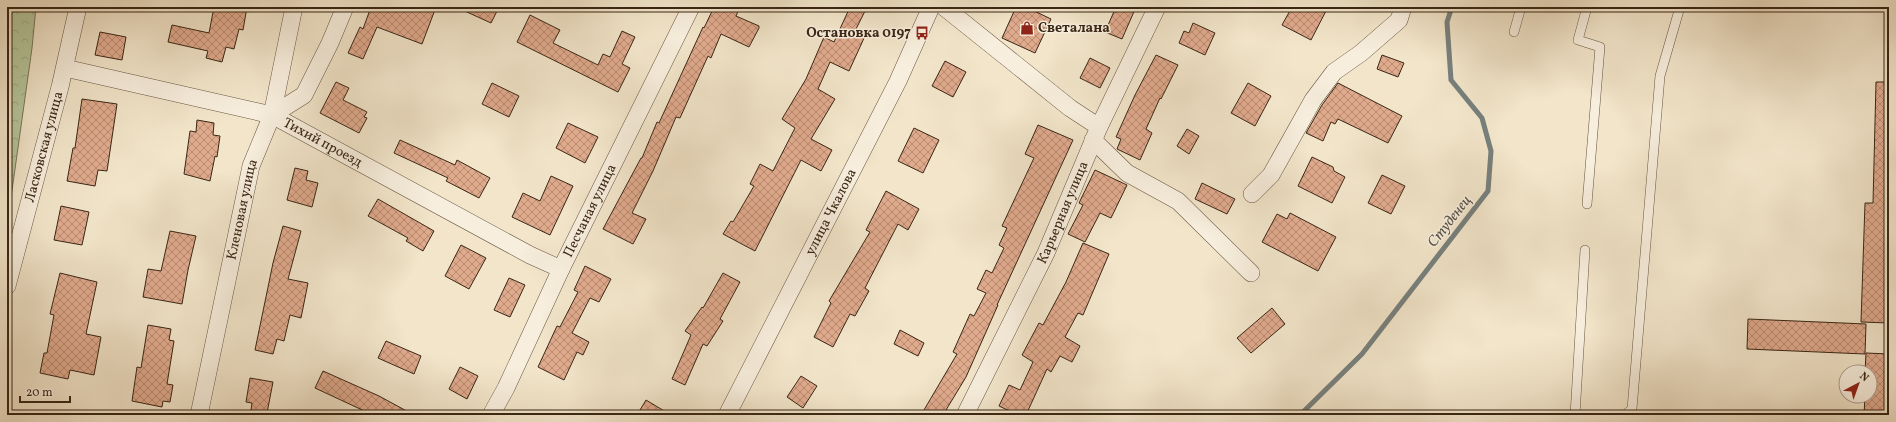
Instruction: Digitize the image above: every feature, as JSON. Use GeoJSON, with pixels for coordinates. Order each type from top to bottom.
{"type":"FeatureCollection","features":[{"type":"Feature","properties":{"kind":"street","name":"Ласковская улица"},"geometry":{"type":"LineString","coordinates":[[7,286],[65,68],[78,7]]}},
{"type":"Feature","properties":{"kind":"street","name":"Кленовая улица"},"geometry":{"type":"LineString","coordinates":[[199,415],[251,166],[272,115],[294,7]]}},
{"type":"Feature","properties":{"kind":"street"},"geometry":{"type":"LineString","coordinates":[[272,115],[304,95],[324,55],[345,7]]}},
{"type":"Feature","properties":{"kind":"street","name":"Песчаная улица"},"geometry":{"type":"LineString","coordinates":[[491,415],[506,388],[561,269],[691,7]]}},
{"type":"Feature","properties":{"kind":"street","name":"улица Чкалова"},"geometry":{"type":"LineString","coordinates":[[727,415],[898,81],[931,7]]}},
{"type":"Feature","properties":{"kind":"street"},"geometry":{"type":"LineString","coordinates":[[944,7],[1070,108],[1096,134],[1127,173],[1178,201],[1251,273]]}},
{"type":"Feature","properties":{"kind":"street","name":"Карьерная улица"},"geometry":{"type":"LineString","coordinates":[[965,415],[1046,253],[1096,134],[1157,7]]}},
{"type":"Feature","properties":{"kind":"street"},"geometry":{"type":"LineString","coordinates":[[1252,194],[1271,176],[1313,100],[1334,72],[1361,53],[1399,20],[1403,7]]}},
{"type":"Feature","properties":{"kind":"street","name":"Тихий проезд"},"geometry":{"type":"LineString","coordinates":[[65,68],[272,115],[530,255],[561,269]]}},
{"type":"Feature","properties":{"kind":"lane"},"geometry":{"type":"LineString","coordinates":[[1514,32],[1521,7]]}},
{"type":"Feature","properties":{"kind":"lane"},"geometry":{"type":"LineString","coordinates":[[1587,7],[1578,40],[1600,47],[1587,204]]}},
{"type":"Feature","properties":{"kind":"lane"},"geometry":{"type":"LineString","coordinates":[[1625,415],[1632,409],[1660,76],[1680,7]]}},
{"type":"Feature","properties":{"kind":"lane"},"geometry":{"type":"LineString","coordinates":[[1575,415],[1585,250]]}},
{"type":"Feature","properties":{"kind":"green space"},"geometry":{"type":"Polygon","coordinates":[[[7,7],[36,7],[32,48],[7,226],[7,7]]]}},
{"type":"Feature","properties":{"kind":"building"},"geometry":{"type":"Polygon","coordinates":[[[214,7],[247,7],[243,30],[239,29],[234,49],[226,47],[222,62],[206,58],[208,51],[168,42],[172,25],[209,33],[214,7]]]}},
{"type":"Feature","properties":{"kind":"building"},"geometry":{"type":"Polygon","coordinates":[[[371,7],[436,7],[422,44],[377,27],[363,59],[348,53],[360,27],[363,29],[371,7]]]}},
{"type":"Feature","properties":{"kind":"building"},"geometry":{"type":"Polygon","coordinates":[[[456,7],[499,7],[491,23],[456,7]]]}},
{"type":"Feature","properties":{"kind":"building"},"geometry":{"type":"Polygon","coordinates":[[[714,7],[740,7],[736,16],[759,26],[759,28],[749,47],[721,34],[711,58],[708,56],[680,118],[676,117],[653,171],[632,213],[646,219],[633,244],[603,229],[642,158],[657,122],[659,123],[703,27],[704,28],[714,7]]]}},
{"type":"Feature","properties":{"kind":"building"},"geometry":{"type":"Polygon","coordinates":[[[850,7],[867,7],[855,31],[865,36],[849,71],[830,62],[818,89],[835,99],[811,139],[832,150],[821,171],[801,160],[755,251],[723,234],[731,221],[733,222],[754,186],[750,184],[760,164],[773,171],[795,128],[782,119],[806,79],[824,37],[834,42],[850,7]]]}},
{"type":"Feature","properties":{"kind":"building"},"geometry":{"type":"Polygon","coordinates":[[[1016,7],[1026,7],[1051,19],[1035,53],[1002,38],[1016,7]]]}},
{"type":"Feature","properties":{"kind":"building"},"geometry":{"type":"Polygon","coordinates":[[[1116,7],[1136,7],[1122,39],[1105,32],[1116,7]]]}},
{"type":"Feature","properties":{"kind":"building"},"geometry":{"type":"Polygon","coordinates":[[[1292,7],[1328,7],[1311,40],[1282,25],[1292,7]]]}},
{"type":"Feature","properties":{"kind":"building"},"geometry":{"type":"Polygon","coordinates":[[[530,15],[560,30],[553,43],[598,65],[603,54],[610,57],[622,31],[635,37],[622,64],[630,68],[618,92],[517,42],[530,15]]]}},
{"type":"Feature","properties":{"kind":"building"},"geometry":{"type":"Polygon","coordinates":[[[1193,23],[1215,33],[1205,55],[1179,43],[1184,31],[1189,33],[1193,23]]]}},
{"type":"Feature","properties":{"kind":"building"},"geometry":{"type":"Polygon","coordinates":[[[100,32],[126,37],[122,60],[95,55],[100,32]]]}},
{"type":"Feature","properties":{"kind":"building"},"geometry":{"type":"Polygon","coordinates":[[[1156,55],[1178,65],[1161,99],[1160,98],[1146,129],[1152,133],[1140,160],[1117,149],[1121,139],[1116,137],[1135,95],[1156,55]]]}},
{"type":"Feature","properties":{"kind":"building"},"geometry":{"type":"Polygon","coordinates":[[[1382,55],[1404,63],[1398,77],[1377,69],[1382,55]]]}},
{"type":"Feature","properties":{"kind":"building"},"geometry":{"type":"Polygon","coordinates":[[[1090,58],[1110,68],[1100,88],[1080,78],[1090,58]]]}},
{"type":"Feature","properties":{"kind":"building"},"geometry":{"type":"Polygon","coordinates":[[[945,61],[966,72],[953,97],[932,86],[945,61]]]}},
{"type":"Feature","properties":{"kind":"building"},"geometry":{"type":"Polygon","coordinates":[[[336,82],[349,88],[343,100],[367,112],[364,117],[367,118],[359,133],[320,113],[336,82]]]}},
{"type":"Feature","properties":{"kind":"building"},"geometry":{"type":"Polygon","coordinates":[[[1876,82],[1889,82],[1889,323],[1861,322],[1865,203],[1873,203],[1876,82]]]}},
{"type":"Feature","properties":{"kind":"building"},"geometry":{"type":"Polygon","coordinates":[[[492,83],[519,96],[509,117],[482,104],[492,83]]]}},
{"type":"Feature","properties":{"kind":"building"},"geometry":{"type":"Polygon","coordinates":[[[1248,83],[1271,96],[1255,126],[1231,113],[1248,83]]]}},
{"type":"Feature","properties":{"kind":"building"},"geometry":{"type":"Polygon","coordinates":[[[1338,83],[1402,116],[1388,143],[1338,119],[1335,124],[1331,122],[1323,141],[1306,133],[1322,105],[1338,83]]]}},
{"type":"Feature","properties":{"kind":"building"},"geometry":{"type":"Polygon","coordinates":[[[82,99],[117,104],[107,171],[98,170],[95,186],[67,181],[73,148],[75,148],[82,99]]]}},
{"type":"Feature","properties":{"kind":"building"},"geometry":{"type":"Polygon","coordinates":[[[197,120],[214,123],[213,135],[220,136],[217,157],[215,156],[210,181],[184,174],[190,131],[196,132],[197,120]]]}},
{"type":"Feature","properties":{"kind":"building"},"geometry":{"type":"Polygon","coordinates":[[[568,123],[598,137],[585,163],[556,148],[568,123]]]}},
{"type":"Feature","properties":{"kind":"building"},"geometry":{"type":"Polygon","coordinates":[[[1038,125],[1073,140],[997,305],[966,377],[943,415],[921,415],[957,354],[953,352],[970,314],[974,316],[986,293],[977,289],[986,270],[992,273],[1004,248],[999,245],[1007,228],[1002,226],[1034,158],[1025,154],[1038,125]]]}},
{"type":"Feature","properties":{"kind":"building"},"geometry":{"type":"Polygon","coordinates":[[[914,128],[939,140],[923,173],[898,161],[914,128]]]}},
{"type":"Feature","properties":{"kind":"building"},"geometry":{"type":"Polygon","coordinates":[[[1187,129],[1199,136],[1189,154],[1177,146],[1187,129]]]}},
{"type":"Feature","properties":{"kind":"building"},"geometry":{"type":"Polygon","coordinates":[[[400,140],[455,165],[457,160],[490,178],[479,198],[446,181],[448,178],[394,153],[400,140]]]}},
{"type":"Feature","properties":{"kind":"building"},"geometry":{"type":"Polygon","coordinates":[[[1312,157],[1333,167],[1334,171],[1345,177],[1332,203],[1298,186],[1312,157]]]}},
{"type":"Feature","properties":{"kind":"building"},"geometry":{"type":"Polygon","coordinates":[[[295,168],[308,171],[306,180],[318,183],[312,207],[287,200],[295,168]]]}},
{"type":"Feature","properties":{"kind":"building"},"geometry":{"type":"Polygon","coordinates":[[[1095,170],[1127,185],[1111,218],[1100,213],[1085,242],[1068,234],[1083,205],[1079,203],[1095,170]]]}},
{"type":"Feature","properties":{"kind":"building"},"geometry":{"type":"Polygon","coordinates":[[[1382,175],[1405,186],[1391,214],[1368,203],[1382,175]]]}},
{"type":"Feature","properties":{"kind":"building"},"geometry":{"type":"Polygon","coordinates":[[[551,176],[573,186],[550,235],[512,217],[523,193],[540,201],[551,176]]]}},
{"type":"Feature","properties":{"kind":"building"},"geometry":{"type":"Polygon","coordinates":[[[1202,183],[1235,199],[1227,214],[1195,199],[1202,183]]]}},
{"type":"Feature","properties":{"kind":"building"},"geometry":{"type":"Polygon","coordinates":[[[886,191],[919,209],[908,230],[898,224],[865,288],[869,291],[855,316],[850,314],[833,347],[814,337],[831,303],[829,301],[870,232],[866,230],[886,191]]]}},
{"type":"Feature","properties":{"kind":"building"},"geometry":{"type":"Polygon","coordinates":[[[378,199],[434,231],[423,251],[406,241],[408,238],[368,216],[378,199]]]}},
{"type":"Feature","properties":{"kind":"building"},"geometry":{"type":"Polygon","coordinates":[[[61,206],[89,212],[82,245],[54,240],[61,206]]]}},
{"type":"Feature","properties":{"kind":"building"},"geometry":{"type":"Polygon","coordinates":[[[1290,213],[1336,237],[1318,271],[1262,242],[1277,214],[1287,219],[1290,213]]]}},
{"type":"Feature","properties":{"kind":"building"},"geometry":{"type":"Polygon","coordinates":[[[283,226],[301,231],[288,279],[308,283],[301,318],[290,315],[284,341],[277,339],[273,354],[255,350],[273,263],[283,226]]]}},
{"type":"Feature","properties":{"kind":"building"},"geometry":{"type":"Polygon","coordinates":[[[170,231],[196,236],[182,304],[143,297],[148,269],[161,271],[170,231]]]}},
{"type":"Feature","properties":{"kind":"building"},"geometry":{"type":"Polygon","coordinates":[[[1083,243],[1109,254],[1083,315],[1078,313],[1065,337],[1080,346],[1072,362],[1060,356],[1051,372],[1047,369],[1026,415],[1018,415],[999,406],[1009,385],[1020,390],[1033,362],[1022,355],[1039,323],[1043,325],[1066,282],[1083,243]]]}},
{"type":"Feature","properties":{"kind":"building"},"geometry":{"type":"Polygon","coordinates":[[[461,245],[486,258],[469,289],[445,276],[461,245]]]}},
{"type":"Feature","properties":{"kind":"building"},"geometry":{"type":"Polygon","coordinates":[[[585,266],[611,279],[599,302],[590,298],[572,333],[589,342],[583,355],[577,352],[564,380],[538,367],[557,326],[560,327],[578,292],[574,290],[585,266]]]}},
{"type":"Feature","properties":{"kind":"building"},"geometry":{"type":"Polygon","coordinates":[[[60,273],[97,282],[86,334],[101,337],[94,375],[70,370],[68,379],[40,373],[44,353],[47,353],[54,315],[50,314],[60,273]]]}},
{"type":"Feature","properties":{"kind":"building"},"geometry":{"type":"Polygon","coordinates":[[[723,273],[740,282],[720,319],[723,321],[707,346],[703,344],[685,385],[672,379],[691,335],[685,331],[702,307],[703,308],[723,273]]]}},
{"type":"Feature","properties":{"kind":"building"},"geometry":{"type":"Polygon","coordinates":[[[509,278],[525,285],[510,317],[494,310],[509,278]]]}},
{"type":"Feature","properties":{"kind":"building"},"geometry":{"type":"Polygon","coordinates":[[[1272,308],[1285,324],[1251,353],[1237,338],[1272,308]]]}},
{"type":"Feature","properties":{"kind":"building"},"geometry":{"type":"Polygon","coordinates":[[[1748,319],[1866,324],[1865,354],[1747,349],[1748,319]]]}},
{"type":"Feature","properties":{"kind":"building"},"geometry":{"type":"Polygon","coordinates":[[[148,325],[171,329],[169,340],[174,341],[167,384],[173,385],[170,402],[163,401],[162,407],[132,401],[137,367],[141,368],[148,325]]]}},
{"type":"Feature","properties":{"kind":"building"},"geometry":{"type":"Polygon","coordinates":[[[900,330],[924,343],[918,356],[894,344],[900,330]]]}},
{"type":"Feature","properties":{"kind":"building"},"geometry":{"type":"Polygon","coordinates":[[[386,341],[421,356],[414,374],[378,358],[386,341]]]}},
{"type":"Feature","properties":{"kind":"building"},"geometry":{"type":"Polygon","coordinates":[[[1866,353],[1889,354],[1889,415],[1864,415],[1865,404],[1878,404],[1878,364],[1865,364],[1866,353]]]}},
{"type":"Feature","properties":{"kind":"building"},"geometry":{"type":"Polygon","coordinates":[[[460,367],[478,376],[467,399],[449,389],[460,367]]]}},
{"type":"Feature","properties":{"kind":"building"},"geometry":{"type":"Polygon","coordinates":[[[323,371],[379,396],[414,415],[373,415],[315,388],[323,371]]]}},
{"type":"Feature","properties":{"kind":"building"},"geometry":{"type":"Polygon","coordinates":[[[801,376],[817,386],[803,408],[787,397],[801,376]]]}},
{"type":"Feature","properties":{"kind":"building"},"geometry":{"type":"Polygon","coordinates":[[[250,378],[273,382],[267,413],[251,410],[252,403],[246,402],[250,378]]]}},
{"type":"Feature","properties":{"kind":"building"},"geometry":{"type":"Polygon","coordinates":[[[646,400],[671,415],[637,415],[646,400]]]}},
{"type":"Feature","properties":{"kind":"waterway","name":"Студенец"},"geometry":{"type":"LineString","coordinates":[[1300,415],[1362,354],[1488,191],[1491,151],[1482,118],[1451,80],[1447,22],[1452,7]]}},
{"type":"Feature","properties":{"kind":"place","name":"Светалана"},"geometry":{"type":"Point","coordinates":[1027,28]}},
{"type":"Feature","properties":{"kind":"place","name":"Остановка 0197"},"geometry":{"type":"Point","coordinates":[922,33]}}]}
